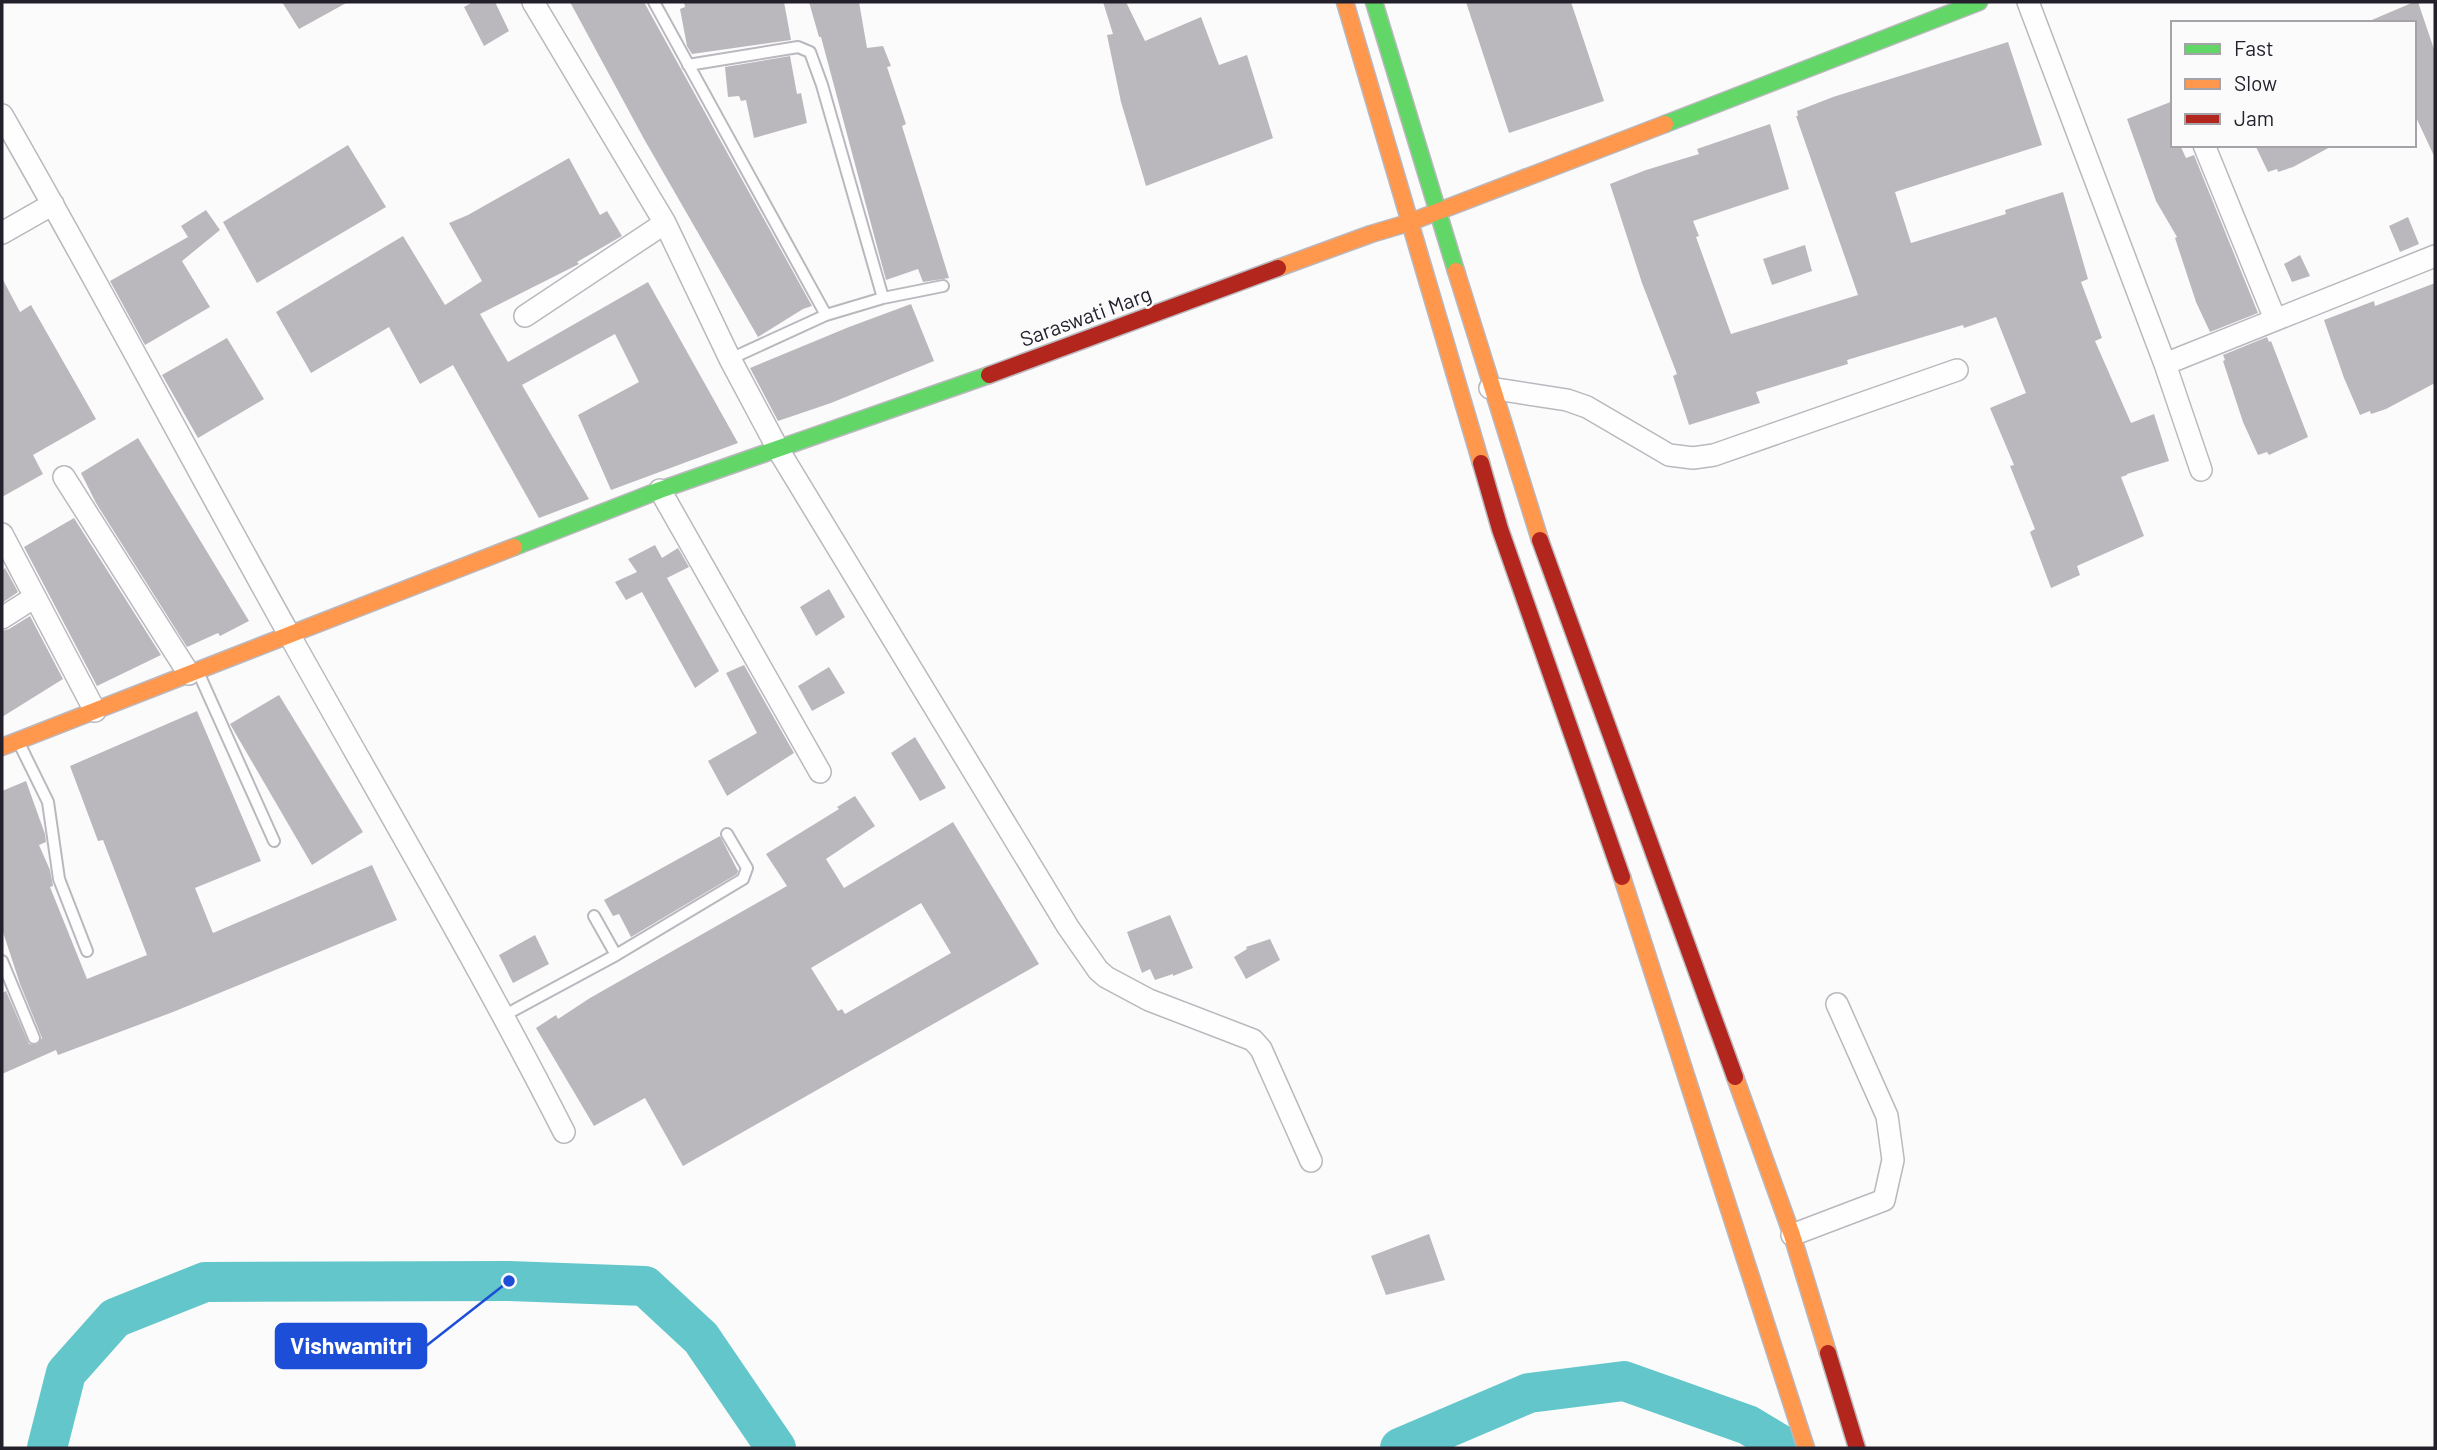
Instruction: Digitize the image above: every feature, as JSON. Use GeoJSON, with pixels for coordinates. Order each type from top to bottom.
{"type":"FeatureCollection","features":[{"type":"Feature","properties":{"kind":"main road"},"geometry":{"type":"LineString","coordinates":[[1345,2],[1500,529],[1629,897],[1806,1448]]}},
{"type":"Feature","properties":{"kind":"main road"},"geometry":{"type":"LineString","coordinates":[[1374,2],[1528,508],[1792,1235],[1857,1448]]}},
{"type":"Feature","properties":{"kind":"main road","name":"Saraswati Marg"},"geometry":{"type":"LineString","coordinates":[[2,747],[660,490],[779,451],[1371,234],[1408,223],[1979,2]]}},
{"type":"Feature","properties":{"kind":"street"},"geometry":{"type":"LineString","coordinates":[[533,2],[665,223],[730,359],[779,451],[1068,927],[1098,970],[1106,977],[1149,1000],[1253,1040],[1261,1049],[1311,1161]]}},
{"type":"Feature","properties":{"kind":"street"},"geometry":{"type":"LineString","coordinates":[[2028,2],[2165,365],[2201,470]]}},
{"type":"Feature","properties":{"kind":"street"},"geometry":{"type":"LineString","coordinates":[[2,115],[290,636],[505,1015],[564,1132]]}},
{"type":"Feature","properties":{"kind":"street"},"geometry":{"type":"LineString","coordinates":[[2205,147],[2275,319]]}},
{"type":"Feature","properties":{"kind":"street"},"geometry":{"type":"LineString","coordinates":[[2,233],[53,204]]}},
{"type":"Feature","properties":{"kind":"street"},"geometry":{"type":"LineString","coordinates":[[525,316],[665,223]]}},
{"type":"Feature","properties":{"kind":"street"},"geometry":{"type":"LineString","coordinates":[[2165,365],[2435,256]]}},
{"type":"Feature","properties":{"kind":"street"},"geometry":{"type":"LineString","coordinates":[[1490,388],[1567,400],[1587,407],[1669,455],[1693,458],[1714,455],[1957,370]]}},
{"type":"Feature","properties":{"kind":"street"},"geometry":{"type":"LineString","coordinates":[[64,477],[194,672]]}},
{"type":"Feature","properties":{"kind":"street"},"geometry":{"type":"LineString","coordinates":[[660,490],[820,772]]}},
{"type":"Feature","properties":{"kind":"street"},"geometry":{"type":"LineString","coordinates":[[2,534],[95,711]]}},
{"type":"Feature","properties":{"kind":"street"},"geometry":{"type":"LineString","coordinates":[[2,618],[35,597]]}},
{"type":"Feature","properties":{"kind":"street"},"geometry":{"type":"LineString","coordinates":[[1792,1235],[1884,1200],[1893,1160],[1887,1116],[1837,1004]]}},
{"type":"Feature","properties":{"kind":"lane"},"geometry":{"type":"LineString","coordinates":[[654,2],[826,314]]}},
{"type":"Feature","properties":{"kind":"lane"},"geometry":{"type":"LineString","coordinates":[[688,65],[798,47],[810,52],[883,298]]}},
{"type":"Feature","properties":{"kind":"lane"},"geometry":{"type":"LineString","coordinates":[[730,359],[826,314],[883,298],[943,286]]}},
{"type":"Feature","properties":{"kind":"lane"},"geometry":{"type":"LineString","coordinates":[[194,672],[274,841]]}},
{"type":"Feature","properties":{"kind":"lane"},"geometry":{"type":"LineString","coordinates":[[18,741],[48,802],[59,879],[87,951]]}},
{"type":"Feature","properties":{"kind":"lane"},"geometry":{"type":"LineString","coordinates":[[505,1015],[615,955],[743,879],[747,868],[727,834]]}},
{"type":"Feature","properties":{"kind":"lane"},"geometry":{"type":"LineString","coordinates":[[594,915],[615,955]]}},
{"type":"Feature","properties":{"kind":"lane"},"geometry":{"type":"LineString","coordinates":[[2,961],[34,1038]]}},
{"type":"Feature","properties":{"kind":"building"},"geometry":{"type":"Polygon","coordinates":[[[282,2],[348,2],[299,29],[282,2]]]}},
{"type":"Feature","properties":{"kind":"building"},"geometry":{"type":"Polygon","coordinates":[[[473,2],[495,2],[509,31],[484,46],[464,7],[473,2]]]}},
{"type":"Feature","properties":{"kind":"building"},"geometry":{"type":"Polygon","coordinates":[[[570,2],[644,2],[812,306],[758,337],[644,139],[570,2]]]}},
{"type":"Feature","properties":{"kind":"building"},"geometry":{"type":"Polygon","coordinates":[[[684,2],[784,2],[791,40],[692,54],[687,46],[680,9],[685,7],[684,2]]]}},
{"type":"Feature","properties":{"kind":"building"},"geometry":{"type":"Polygon","coordinates":[[[809,2],[859,2],[867,48],[883,46],[891,66],[887,67],[906,124],[902,126],[949,278],[923,282],[918,269],[886,280],[821,37],[809,2]]]}},
{"type":"Feature","properties":{"kind":"building"},"geometry":{"type":"Polygon","coordinates":[[[1103,2],[1126,2],[1145,41],[1201,17],[1219,65],[1247,55],[1273,138],[1146,186],[1121,102],[1107,35],[1113,34],[1103,2]]]}},
{"type":"Feature","properties":{"kind":"building"},"geometry":{"type":"Polygon","coordinates":[[[1466,2],[1571,2],[1604,101],[1509,133],[1466,2]]]}},
{"type":"Feature","properties":{"kind":"building"},"geometry":{"type":"Polygon","coordinates":[[[2418,2],[2435,52],[2435,158],[2416,117],[2416,21],[2369,21],[2418,2]]]}},
{"type":"Feature","properties":{"kind":"building"},"geometry":{"type":"Polygon","coordinates":[[[2008,42],[2042,145],[1895,192],[1911,243],[2006,214],[2005,210],[2063,192],[2088,279],[2081,282],[2102,338],[2095,341],[2131,423],[2154,414],[2169,461],[2121,477],[2144,536],[2077,566],[2080,575],[2051,588],[2030,532],[2035,529],[2010,466],[2014,465],[1990,408],[2026,393],[1996,317],[1847,360],[1848,364],[1756,392],[1760,403],[1689,425],[1673,376],[1677,374],[1642,283],[1610,184],[1699,154],[1697,149],[1770,124],[1789,189],[1693,221],[1699,236],[1696,237],[1731,334],[1858,295],[1796,116],[1797,111],[1833,97],[2008,42]]]}},
{"type":"Feature","properties":{"kind":"building"},"geometry":{"type":"Polygon","coordinates":[[[790,56],[797,94],[801,93],[807,123],[754,138],[746,100],[741,101],[739,96],[728,97],[725,67],[790,56]]]}},
{"type":"Feature","properties":{"kind":"building"},"geometry":{"type":"Polygon","coordinates":[[[2171,102],[2171,147],[2181,147],[2186,158],[2194,155],[2258,313],[2210,332],[2196,302],[2175,238],[2177,237],[2156,201],[2127,119],[2171,102]]]}},
{"type":"Feature","properties":{"kind":"building"},"geometry":{"type":"Polygon","coordinates":[[[348,145],[386,207],[257,283],[223,222],[348,145]]]}},
{"type":"Feature","properties":{"kind":"building"},"geometry":{"type":"Polygon","coordinates":[[[2256,147],[2330,147],[2293,167],[2268,172],[2256,147]]]}},
{"type":"Feature","properties":{"kind":"building"},"geometry":{"type":"Polygon","coordinates":[[[569,158],[600,215],[607,211],[622,236],[577,262],[579,264],[480,314],[508,362],[648,282],[738,443],[611,490],[578,415],[639,382],[615,334],[522,385],[589,499],[539,518],[453,365],[420,384],[389,327],[311,373],[276,312],[403,236],[445,305],[482,281],[449,223],[569,158]]]}},
{"type":"Feature","properties":{"kind":"building"},"geometry":{"type":"Polygon","coordinates":[[[206,210],[220,230],[182,261],[210,307],[145,345],[110,281],[188,237],[181,226],[206,210]]]}},
{"type":"Feature","properties":{"kind":"building"},"geometry":{"type":"Polygon","coordinates":[[[2408,217],[2419,244],[2400,252],[2389,226],[2408,217]]]}},
{"type":"Feature","properties":{"kind":"building"},"geometry":{"type":"Polygon","coordinates":[[[1805,245],[1812,271],[1772,285],[1763,259],[1805,245]]]}},
{"type":"Feature","properties":{"kind":"building"},"geometry":{"type":"Polygon","coordinates":[[[2300,255],[2310,276],[2292,282],[2284,264],[2300,255]]]}},
{"type":"Feature","properties":{"kind":"building"},"geometry":{"type":"Polygon","coordinates":[[[2,278],[20,312],[31,305],[96,419],[33,455],[43,474],[2,497],[2,278]]]}},
{"type":"Feature","properties":{"kind":"building"},"geometry":{"type":"Polygon","coordinates":[[[2435,283],[2435,383],[2386,409],[2360,415],[2324,320],[2374,301],[2375,306],[2435,283]]]}},
{"type":"Feature","properties":{"kind":"building"},"geometry":{"type":"Polygon","coordinates":[[[911,304],[934,361],[831,403],[778,421],[750,368],[911,304]]]}},
{"type":"Feature","properties":{"kind":"building"},"geometry":{"type":"Polygon","coordinates":[[[2267,337],[2269,342],[2271,341],[2308,437],[2269,455],[2267,452],[2258,455],[2243,422],[2223,355],[2267,337]]]}},
{"type":"Feature","properties":{"kind":"building"},"geometry":{"type":"Polygon","coordinates":[[[227,338],[264,399],[198,438],[162,375],[227,338]]]}},
{"type":"Feature","properties":{"kind":"building"},"geometry":{"type":"Polygon","coordinates":[[[138,438],[249,621],[220,636],[218,633],[187,647],[96,503],[81,473],[138,438]]]}},
{"type":"Feature","properties":{"kind":"building"},"geometry":{"type":"Polygon","coordinates":[[[74,518],[161,655],[97,686],[24,547],[74,518]]]}},
{"type":"Feature","properties":{"kind":"building"},"geometry":{"type":"Polygon","coordinates":[[[655,545],[662,558],[678,548],[689,567],[667,578],[719,671],[695,688],[642,592],[626,600],[615,582],[637,572],[628,559],[655,545]]]}},
{"type":"Feature","properties":{"kind":"building"},"geometry":{"type":"Polygon","coordinates":[[[5,568],[18,592],[2,603],[2,571],[5,568]]]}},
{"type":"Feature","properties":{"kind":"building"},"geometry":{"type":"Polygon","coordinates":[[[829,589],[845,617],[816,636],[800,607],[829,589]]]}},
{"type":"Feature","properties":{"kind":"building"},"geometry":{"type":"Polygon","coordinates":[[[30,616],[63,679],[2,717],[2,631],[30,616]]]}},
{"type":"Feature","properties":{"kind":"building"},"geometry":{"type":"Polygon","coordinates":[[[744,665],[794,753],[727,796],[708,761],[757,733],[726,673],[744,665]]]}},
{"type":"Feature","properties":{"kind":"building"},"geometry":{"type":"Polygon","coordinates":[[[829,667],[845,693],[812,711],[798,686],[829,667]]]}},
{"type":"Feature","properties":{"kind":"building"},"geometry":{"type":"Polygon","coordinates":[[[279,695],[363,832],[312,865],[230,724],[279,695]]]}},
{"type":"Feature","properties":{"kind":"building"},"geometry":{"type":"Polygon","coordinates":[[[197,711],[261,861],[195,888],[213,933],[372,865],[397,920],[173,1012],[58,1055],[56,1050],[2,1074],[2,993],[6,991],[29,1044],[36,1045],[42,1038],[2,929],[2,791],[26,781],[45,834],[46,842],[39,845],[50,870],[53,886],[50,887],[87,979],[147,955],[103,840],[98,841],[70,766],[197,711]]]}},
{"type":"Feature","properties":{"kind":"building"},"geometry":{"type":"Polygon","coordinates":[[[915,737],[946,788],[920,801],[891,753],[915,737]]]}},
{"type":"Feature","properties":{"kind":"building"},"geometry":{"type":"Polygon","coordinates":[[[855,796],[875,826],[826,859],[844,888],[953,822],[1039,964],[683,1166],[645,1098],[594,1126],[536,1028],[556,1015],[558,1019],[787,886],[766,854],[839,809],[837,807],[855,796]],[[921,903],[811,968],[838,1011],[842,1009],[845,1014],[951,953],[921,903]]]}},
{"type":"Feature","properties":{"kind":"building"},"geometry":{"type":"Polygon","coordinates":[[[720,836],[738,871],[737,874],[631,937],[619,914],[613,916],[604,900],[720,836]]]}},
{"type":"Feature","properties":{"kind":"building"},"geometry":{"type":"Polygon","coordinates":[[[1170,915],[1193,968],[1155,980],[1150,969],[1142,973],[1127,932],[1170,915]]]}},
{"type":"Feature","properties":{"kind":"building"},"geometry":{"type":"Polygon","coordinates":[[[535,935],[549,964],[513,983],[499,955],[535,935]]]}},
{"type":"Feature","properties":{"kind":"building"},"geometry":{"type":"Polygon","coordinates":[[[1270,939],[1280,960],[1246,979],[1234,957],[1247,949],[1246,947],[1270,939]]]}},
{"type":"Feature","properties":{"kind":"building"},"geometry":{"type":"Polygon","coordinates":[[[1429,1234],[1445,1280],[1386,1295],[1371,1256],[1429,1234]]]}},
{"type":"Feature","properties":{"kind":"waterway"},"geometry":{"type":"LineString","coordinates":[[47,1448],[66,1373],[115,1318],[205,1282],[509,1281],[645,1286],[701,1338],[776,1448]]}},
{"type":"Feature","properties":{"kind":"waterway"},"geometry":{"type":"LineString","coordinates":[[1400,1448],[1529,1393],[1624,1381],[1748,1425],[1786,1448]]}},
{"type":"Feature","properties":{"kind":"traffic: fast"},"geometry":{"type":"LineString","coordinates":[[1374,2],[1456,271]]}},
{"type":"Feature","properties":{"kind":"traffic: fast"},"geometry":{"type":"LineString","coordinates":[[1665,124],[1979,2]]}},
{"type":"Feature","properties":{"kind":"traffic: fast"},"geometry":{"type":"LineString","coordinates":[[514,547],[660,490],[989,375]]}},
{"type":"Feature","properties":{"kind":"traffic: slow"},"geometry":{"type":"LineString","coordinates":[[1345,2],[1481,463]]}},
{"type":"Feature","properties":{"kind":"traffic: slow"},"geometry":{"type":"LineString","coordinates":[[1278,268],[1408,223],[1665,124]]}},
{"type":"Feature","properties":{"kind":"traffic: slow"},"geometry":{"type":"LineString","coordinates":[[1456,271],[1540,540]]}},
{"type":"Feature","properties":{"kind":"traffic: slow"},"geometry":{"type":"LineString","coordinates":[[2,747],[514,547]]}},
{"type":"Feature","properties":{"kind":"traffic: slow"},"geometry":{"type":"LineString","coordinates":[[1622,877],[1806,1448]]}},
{"type":"Feature","properties":{"kind":"traffic: slow"},"geometry":{"type":"LineString","coordinates":[[1735,1077],[1792,1235],[1828,1353]]}},
{"type":"Feature","properties":{"kind":"traffic: jam"},"geometry":{"type":"LineString","coordinates":[[989,375],[1278,268]]}},
{"type":"Feature","properties":{"kind":"traffic: jam"},"geometry":{"type":"LineString","coordinates":[[1481,463],[1500,529],[1622,877]]}},
{"type":"Feature","properties":{"kind":"traffic: jam"},"geometry":{"type":"LineString","coordinates":[[1540,540],[1735,1077]]}},
{"type":"Feature","properties":{"kind":"traffic: jam"},"geometry":{"type":"LineString","coordinates":[[1828,1353],[1857,1448]]}},
{"type":"Feature","properties":{"kind":"place","name":"Vishwamitri"},"geometry":{"type":"Point","coordinates":[509,1281]}}]}
